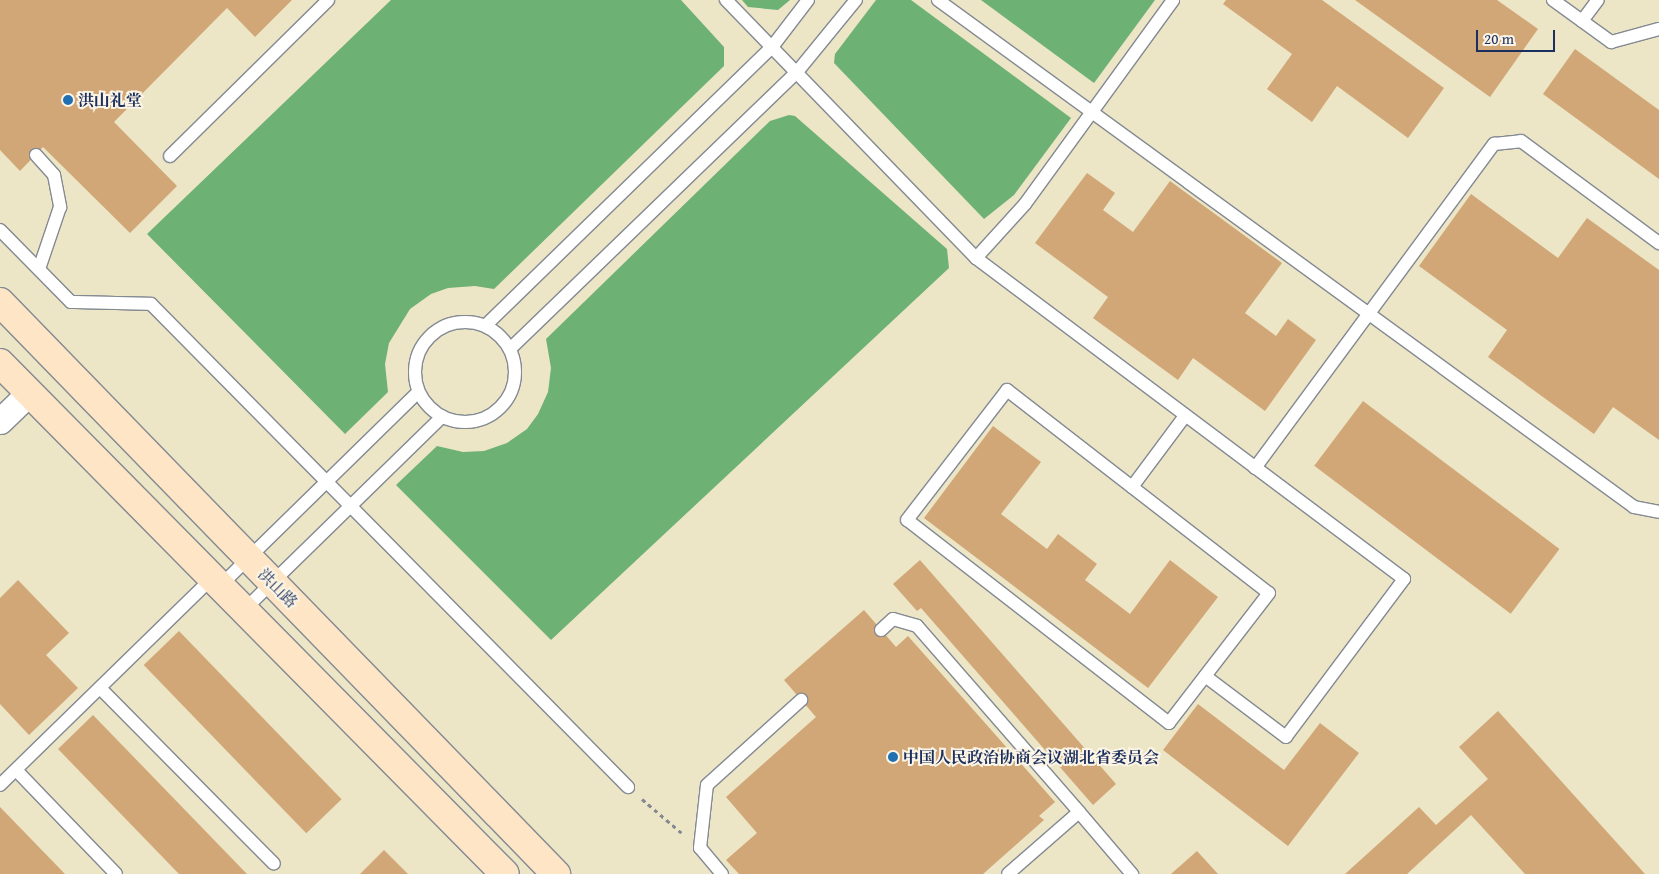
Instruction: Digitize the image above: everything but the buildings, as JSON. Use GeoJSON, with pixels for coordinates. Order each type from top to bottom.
{"type":"FeatureCollection","features":[{"type":"Feature","properties":{"kind":"main road","name":"洪山路"},"geometry":{"type":"LineString","coordinates":[[0,302],[556,874]]}},
{"type":"Feature","properties":{"kind":"main road"},"geometry":{"type":"LineString","coordinates":[[0,363],[506,874]]}},
{"type":"Feature","properties":{"kind":"street"},"geometry":{"type":"LineString","coordinates":[[0,421],[29,393]]}},
{"type":"Feature","properties":{"kind":"lane"},"geometry":{"type":"LineString","coordinates":[[170,156],[328,0]]}},
{"type":"Feature","properties":{"kind":"lane"},"geometry":{"type":"LineString","coordinates":[[726,0],[976,258],[1404,579],[1286,737],[1205,676]]}},
{"type":"Feature","properties":{"kind":"lane"},"geometry":{"type":"LineString","coordinates":[[486,325],[772,47],[808,0]]}},
{"type":"Feature","properties":{"kind":"lane"},"geometry":{"type":"LineString","coordinates":[[510,350],[797,72],[856,0]]}},
{"type":"Feature","properties":{"kind":"lane"},"geometry":{"type":"LineString","coordinates":[[938,0],[1634,508],[1659,512]]}},
{"type":"Feature","properties":{"kind":"lane"},"geometry":{"type":"LineString","coordinates":[[976,258],[1025,204],[1173,0]]}},
{"type":"Feature","properties":{"kind":"lane"},"geometry":{"type":"LineString","coordinates":[[1553,0],[1611,42],[1659,29]]}},
{"type":"Feature","properties":{"kind":"lane"},"geometry":{"type":"LineString","coordinates":[[1582,21],[1598,0]]}},
{"type":"Feature","properties":{"kind":"lane"},"geometry":{"type":"LineString","coordinates":[[1255,468],[1494,144],[1520,141],[1659,243]]}},
{"type":"Feature","properties":{"kind":"lane"},"geometry":{"type":"LineString","coordinates":[[36,155],[54,175],[60,208],[39,269]]}},
{"type":"Feature","properties":{"kind":"lane"},"geometry":{"type":"LineString","coordinates":[[0,230],[71,302],[151,304],[628,787]]}},
{"type":"Feature","properties":{"kind":"lane"},"geometry":{"type":"LineString","coordinates":[[457,322],[486,325],[510,350],[515,380],[510,395],[500,408],[488,417],[472,422],[442,417],[428,407],[418,392],[416,362],[420,348],[430,336],[457,322]]}},
{"type":"Feature","properties":{"kind":"lane"},"geometry":{"type":"LineString","coordinates":[[1007,390],[1132,487],[1269,593],[1169,723],[907,520],[1007,390]]}},
{"type":"Feature","properties":{"kind":"lane"},"geometry":{"type":"LineString","coordinates":[[0,785],[100,688],[216,582],[248,558],[418,392]]}},
{"type":"Feature","properties":{"kind":"lane"},"geometry":{"type":"LineString","coordinates":[[1132,487],[1185,416]]}},
{"type":"Feature","properties":{"kind":"lane"},"geometry":{"type":"LineString","coordinates":[[244,610],[442,417]]}},
{"type":"Feature","properties":{"kind":"lane"},"geometry":{"type":"LineString","coordinates":[[881,630],[894,619],[917,626],[1132,874]]}},
{"type":"Feature","properties":{"kind":"lane"},"geometry":{"type":"LineString","coordinates":[[100,688],[274,864]]}},
{"type":"Feature","properties":{"kind":"lane"},"geometry":{"type":"LineString","coordinates":[[722,874],[700,848],[707,785],[801,700]]}},
{"type":"Feature","properties":{"kind":"lane"},"geometry":{"type":"LineString","coordinates":[[16,770],[116,874]]}},
{"type":"Feature","properties":{"kind":"lane"},"geometry":{"type":"LineString","coordinates":[[1008,874],[1079,812]]}},
{"type":"Feature","properties":{"kind":"path"},"geometry":{"type":"LineString","coordinates":[[628,787],[700,848]]}},
{"type":"Feature","properties":{"kind":"green space"},"geometry":{"type":"Polygon","coordinates":[[[391,0],[681,0],[724,47],[724,66],[494,289],[475,286],[448,288],[431,294],[410,309],[389,343],[385,364],[388,392],[345,434],[147,234],[391,0]]]}},
{"type":"Feature","properties":{"kind":"green space"},"geometry":{"type":"Polygon","coordinates":[[[742,0],[790,0],[778,10],[748,7],[742,0]]]}},
{"type":"Feature","properties":{"kind":"green space"},"geometry":{"type":"Polygon","coordinates":[[[876,0],[911,0],[1071,118],[1014,195],[984,219],[834,63],[835,54],[876,0]]]}},
{"type":"Feature","properties":{"kind":"green space"},"geometry":{"type":"Polygon","coordinates":[[[981,0],[1155,0],[1094,83],[981,0]]]}},
{"type":"Feature","properties":{"kind":"green space"},"geometry":{"type":"Polygon","coordinates":[[[789,115],[795,116],[947,249],[949,268],[551,640],[396,485],[437,446],[463,452],[484,451],[507,443],[527,429],[538,414],[548,392],[551,368],[546,339],[770,121],[789,115]]]}},
{"type":"Feature","properties":{"kind":"place","name":"洪山礼堂"},"geometry":{"type":"Point","coordinates":[68,100]}},
{"type":"Feature","properties":{"kind":"place","name":"中国人民政治协商会议湖北省委员会"},"geometry":{"type":"Point","coordinates":[893,757]}}]}
